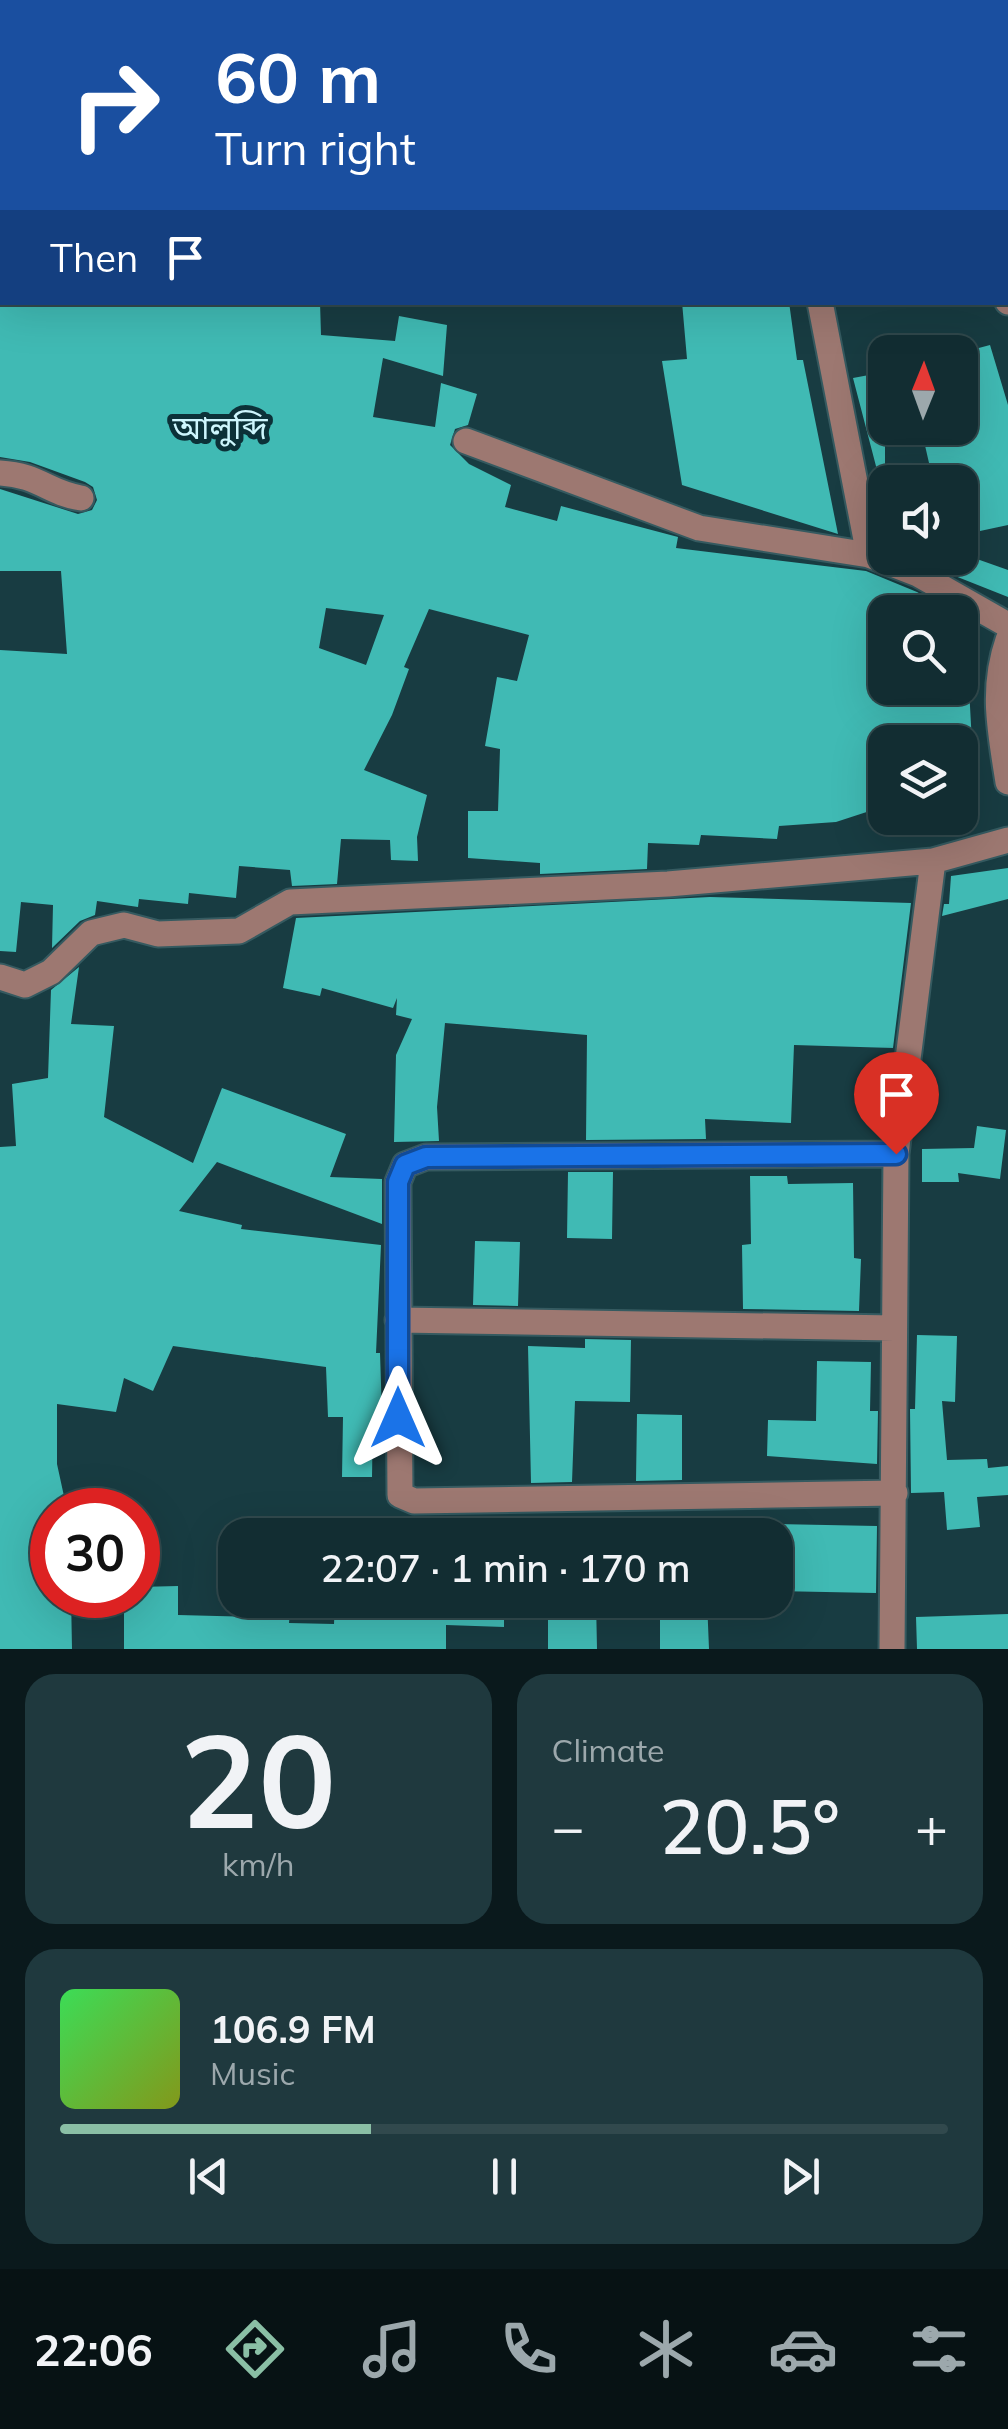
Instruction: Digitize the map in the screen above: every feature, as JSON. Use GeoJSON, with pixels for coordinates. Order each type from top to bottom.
{"type":"FeatureCollection","features":[{"type":"Feature","properties":{"kind":"street"},"geometry":{"type":"LineString","coordinates":[[821,305],[868,550]]}},
{"type":"Feature","properties":{"kind":"street"},"geometry":{"type":"LineString","coordinates":[[466,441],[699,528],[868,555]]}},
{"type":"Feature","properties":{"kind":"street"},"geometry":{"type":"LineString","coordinates":[[0,473],[36,477],[62,495],[81,498]]}},
{"type":"Feature","properties":{"kind":"street"},"geometry":{"type":"LineString","coordinates":[[920,575],[1008,625]]}},
{"type":"Feature","properties":{"kind":"street"},"geometry":{"type":"LineString","coordinates":[[1008,640],[997,672],[996,714],[1008,782]]}},
{"type":"Feature","properties":{"kind":"street"},"geometry":{"type":"LineString","coordinates":[[0,976],[25,985],[51,972],[91,933],[124,925],[158,934],[239,931],[290,902],[668,884],[933,861],[1008,840]]}},
{"type":"Feature","properties":{"kind":"street"},"geometry":{"type":"LineString","coordinates":[[892,1649],[896,1154],[933,861]]}},
{"type":"Feature","properties":{"kind":"street"},"geometry":{"type":"LineString","coordinates":[[895,1493],[414,1501],[400,1495],[398,1182],[405,1165],[426,1157],[896,1154]]}},
{"type":"Feature","properties":{"kind":"street"},"geometry":{"type":"LineString","coordinates":[[398,1320],[894,1328]]}},
{"type":"Feature","properties":{"kind":"building"},"geometry":{"type":"Polygon","coordinates":[[[0,305],[320,305],[321,335],[395,341],[399,316],[447,325],[443,376],[383,358],[373,417],[435,427],[441,383],[477,394],[468,425],[455,429],[450,445],[469,464],[511,485],[505,507],[557,521],[561,506],[678,537],[676,548],[866,571],[917,592],[922,595],[868,595],[868,705],[970,705],[971,725],[868,725],[868,812],[836,822],[779,826],[777,839],[701,835],[699,845],[648,843],[647,869],[540,874],[540,863],[468,858],[468,811],[498,811],[500,749],[485,746],[497,677],[517,681],[529,635],[429,609],[404,667],[409,669],[392,715],[364,770],[427,795],[417,837],[418,861],[391,860],[390,840],[341,839],[337,884],[292,886],[290,870],[239,866],[236,898],[189,893],[188,904],[139,899],[138,907],[97,901],[95,915],[80,921],[52,948],[53,905],[21,902],[16,952],[0,951],[0,650],[67,654],[61,571],[0,571],[0,489],[78,514],[92,510],[97,500],[93,487],[30,462],[0,457],[0,305]],[[326,608],[319,648],[366,665],[384,615],[326,608]]]}},
{"type":"Feature","properties":{"kind":"building"},"geometry":{"type":"Polygon","coordinates":[[[682,305],[789,305],[797,360],[803,360],[838,534],[682,485],[662,361],[687,359],[682,305]]]}},
{"type":"Feature","properties":{"kind":"building"},"geometry":{"type":"Polygon","coordinates":[[[990,345],[1008,405],[1008,525],[978,531],[978,465],[929,465],[925,445],[978,445],[978,348],[990,345]]]}},
{"type":"Feature","properties":{"kind":"building"},"geometry":{"type":"Polygon","coordinates":[[[868,375],[868,436],[853,378],[868,375]]]}},
{"type":"Feature","properties":{"kind":"building"},"geometry":{"type":"Polygon","coordinates":[[[870,445],[885,445],[885,465],[876,465],[870,445]]]}},
{"type":"Feature","properties":{"kind":"building"},"geometry":{"type":"Polygon","coordinates":[[[978,559],[1008,570],[1008,597],[953,575],[978,575],[978,559]]]}},
{"type":"Feature","properties":{"kind":"building"},"geometry":{"type":"Polygon","coordinates":[[[1008,868],[1008,899],[942,916],[944,904],[949,904],[951,876],[1008,868]]]}},
{"type":"Feature","properties":{"kind":"building"},"geometry":{"type":"Polygon","coordinates":[[[710,897],[911,903],[893,1048],[794,1045],[791,1123],[705,1119],[706,1139],[586,1140],[587,1035],[445,1023],[437,1107],[439,1141],[394,1142],[396,1055],[412,1019],[396,1015],[397,998],[393,1008],[322,988],[320,996],[283,988],[296,918],[710,897]]]}},
{"type":"Feature","properties":{"kind":"building"},"geometry":{"type":"Polygon","coordinates":[[[79,967],[71,1024],[114,1026],[104,1117],[193,1163],[222,1088],[346,1134],[330,1177],[382,1179],[382,1224],[217,1162],[179,1211],[242,1225],[241,1229],[381,1245],[376,1353],[380,1353],[382,1415],[373,1416],[372,1477],[342,1477],[343,1417],[328,1417],[326,1367],[173,1346],[153,1391],[124,1378],[116,1412],[57,1404],[57,1464],[62,1488],[30,1488],[30,1618],[71,1618],[72,1649],[0,1649],[0,1147],[16,1146],[12,1084],[48,1078],[51,990],[79,967]]]}},
{"type":"Feature","properties":{"kind":"building"},"geometry":{"type":"Polygon","coordinates":[[[977,1126],[1006,1130],[1000,1179],[958,1173],[959,1182],[922,1182],[922,1149],[974,1148],[977,1126]]]}},
{"type":"Feature","properties":{"kind":"building"},"geometry":{"type":"Polygon","coordinates":[[[568,1172],[613,1172],[612,1239],[567,1238],[568,1172]]]}},
{"type":"Feature","properties":{"kind":"building"},"geometry":{"type":"Polygon","coordinates":[[[750,1176],[787,1176],[788,1184],[853,1183],[854,1258],[861,1259],[859,1311],[743,1309],[742,1245],[751,1244],[750,1176]]]}},
{"type":"Feature","properties":{"kind":"building"},"geometry":{"type":"Polygon","coordinates":[[[475,1241],[520,1242],[518,1306],[473,1305],[475,1241]]]}},
{"type":"Feature","properties":{"kind":"building"},"geometry":{"type":"Polygon","coordinates":[[[917,1335],[957,1336],[955,1402],[942,1401],[947,1460],[987,1459],[988,1468],[1008,1466],[1008,1495],[977,1497],[980,1527],[947,1530],[944,1492],[911,1493],[910,1409],[915,1409],[917,1335]]]}},
{"type":"Feature","properties":{"kind":"building"},"geometry":{"type":"Polygon","coordinates":[[[585,1339],[631,1340],[630,1402],[575,1401],[572,1482],[531,1483],[528,1346],[585,1348],[585,1339]]]}},
{"type":"Feature","properties":{"kind":"building"},"geometry":{"type":"Polygon","coordinates":[[[817,1361],[871,1362],[870,1411],[878,1411],[877,1464],[767,1456],[768,1420],[816,1421],[817,1361]]]}},
{"type":"Feature","properties":{"kind":"building"},"geometry":{"type":"Polygon","coordinates":[[[637,1414],[682,1415],[682,1480],[636,1481],[637,1414]]]}},
{"type":"Feature","properties":{"kind":"building"},"geometry":{"type":"Polygon","coordinates":[[[793,1524],[877,1526],[876,1593],[793,1591],[793,1524]]]}},
{"type":"Feature","properties":{"kind":"building"},"geometry":{"type":"Polygon","coordinates":[[[160,1586],[178,1586],[178,1615],[289,1618],[289,1623],[334,1624],[334,1618],[504,1618],[504,1627],[446,1625],[446,1649],[124,1649],[124,1618],[160,1618],[160,1586]]]}},
{"type":"Feature","properties":{"kind":"building"},"geometry":{"type":"Polygon","coordinates":[[[1008,1614],[1008,1649],[917,1649],[916,1617],[1008,1614]]]}},
{"type":"Feature","properties":{"kind":"building"},"geometry":{"type":"Polygon","coordinates":[[[548,1618],[596,1618],[597,1649],[548,1649],[548,1618]]]}},
{"type":"Feature","properties":{"kind":"building"},"geometry":{"type":"Polygon","coordinates":[[[660,1618],[708,1618],[709,1649],[660,1649],[660,1618]]]}},
{"type":"Feature","properties":{"kind":"district","name":"আলুব্দি"},"geometry":{"type":"Point","coordinates":[220,428]}},
{"type":"Feature","properties":{"kind":"route"},"geometry":{"type":"LineString","coordinates":[[398,1418],[398,1182],[405,1165],[426,1157],[896,1154]]}}]}
